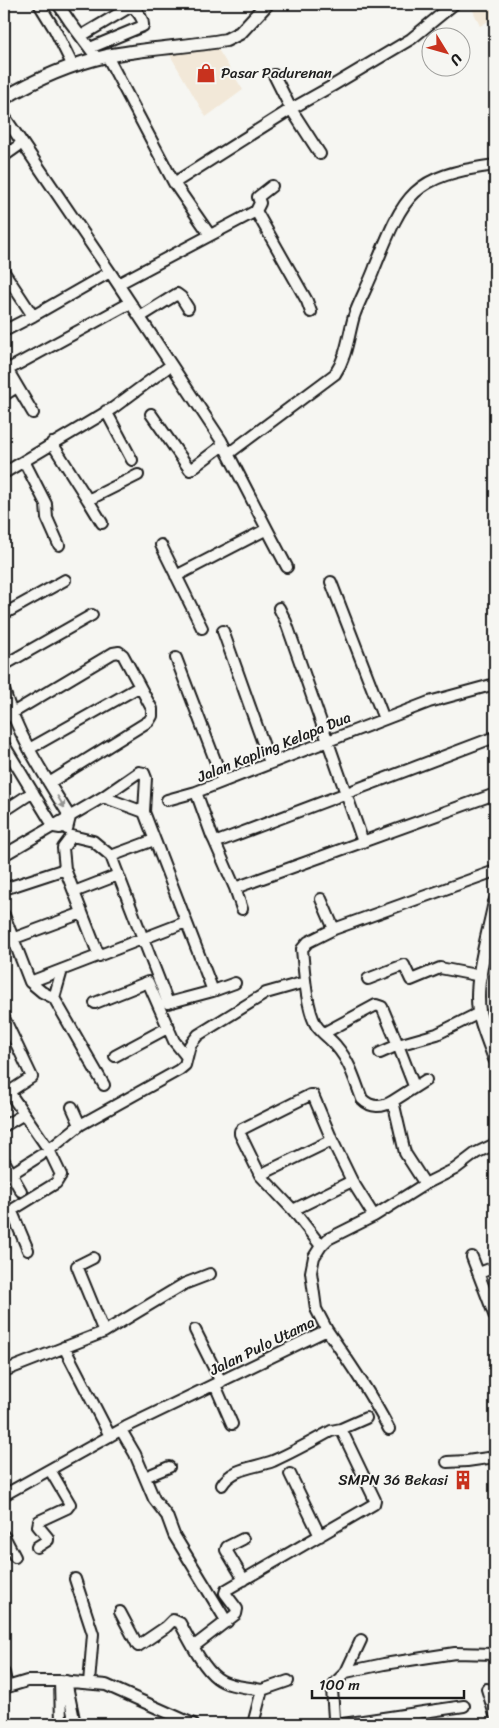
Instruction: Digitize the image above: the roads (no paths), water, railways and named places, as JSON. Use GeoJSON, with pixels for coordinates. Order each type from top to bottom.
{"type":"FeatureCollection","features":[{"type":"Feature","properties":{"kind":"main road"},"geometry":{"type":"LineString","coordinates":[[4,98],[73,66],[103,58],[226,40],[240,33],[267,4]]}},
{"type":"Feature","properties":{"kind":"main road"},"geometry":{"type":"LineString","coordinates":[[495,902],[478,999],[479,1014],[495,1058]]}},
{"type":"Feature","properties":{"kind":"street"},"geometry":{"type":"LineString","coordinates":[[40,4],[73,66]]}},
{"type":"Feature","properties":{"kind":"street"},"geometry":{"type":"LineString","coordinates":[[58,4],[90,48],[103,58],[174,183],[210,235]]}},
{"type":"Feature","properties":{"kind":"street"},"geometry":{"type":"LineString","coordinates":[[174,183],[291,109],[411,39],[454,4]]}},
{"type":"Feature","properties":{"kind":"street"},"geometry":{"type":"LineString","coordinates":[[81,36],[132,6],[143,21],[143,26],[90,48]]}},
{"type":"Feature","properties":{"kind":"street"},"geometry":{"type":"LineString","coordinates":[[55,30],[70,22]]}},
{"type":"Feature","properties":{"kind":"street"},"geometry":{"type":"LineString","coordinates":[[98,26],[106,42]]}},
{"type":"Feature","properties":{"kind":"street"},"geometry":{"type":"LineString","coordinates":[[274,75],[291,109],[320,154]]}},
{"type":"Feature","properties":{"kind":"street"},"geometry":{"type":"LineString","coordinates":[[4,116],[21,144],[118,284],[226,450],[287,567]]}},
{"type":"Feature","properties":{"kind":"street"},"geometry":{"type":"LineString","coordinates":[[4,156],[21,144]]}},
{"type":"Feature","properties":{"kind":"street"},"geometry":{"type":"LineString","coordinates":[[151,414],[190,470],[226,450],[335,374],[341,364],[355,314],[389,232],[400,211],[411,196],[420,187],[441,176],[452,172],[495,165]]}},
{"type":"Feature","properties":{"kind":"street"},"geometry":{"type":"LineString","coordinates":[[118,284],[256,210],[260,206],[258,197],[272,186]]}},
{"type":"Feature","properties":{"kind":"street"},"geometry":{"type":"LineString","coordinates":[[256,210],[308,301],[311,312]]}},
{"type":"Feature","properties":{"kind":"street"},"geometry":{"type":"LineString","coordinates":[[4,272],[33,316]]}},
{"type":"Feature","properties":{"kind":"street"},"geometry":{"type":"LineString","coordinates":[[4,331],[110,272]]}},
{"type":"Feature","properties":{"kind":"street"},"geometry":{"type":"LineString","coordinates":[[139,316],[177,294],[188,308]]}},
{"type":"Feature","properties":{"kind":"street"},"geometry":{"type":"LineString","coordinates":[[139,316],[164,296]]}},
{"type":"Feature","properties":{"kind":"street"},"geometry":{"type":"LineString","coordinates":[[32,413],[6,367],[130,303]]}},
{"type":"Feature","properties":{"kind":"street"},"geometry":{"type":"LineString","coordinates":[[4,473],[106,412],[171,364]]}},
{"type":"Feature","properties":{"kind":"street"},"geometry":{"type":"LineString","coordinates":[[4,395],[18,387]]}},
{"type":"Feature","properties":{"kind":"street"},"geometry":{"type":"LineString","coordinates":[[106,412],[132,460]]}},
{"type":"Feature","properties":{"kind":"street"},"geometry":{"type":"LineString","coordinates":[[52,443],[102,523]]}},
{"type":"Feature","properties":{"kind":"street"},"geometry":{"type":"LineString","coordinates":[[24,461],[46,504],[47,518],[59,545]]}},
{"type":"Feature","properties":{"kind":"street"},"geometry":{"type":"LineString","coordinates":[[88,500],[138,475]]}},
{"type":"Feature","properties":{"kind":"street"},"geometry":{"type":"LineString","coordinates":[[176,576],[267,528]]}},
{"type":"Feature","properties":{"kind":"street"},"geometry":{"type":"LineString","coordinates":[[161,545],[202,628]]}},
{"type":"Feature","properties":{"kind":"street"},"geometry":{"type":"LineString","coordinates":[[4,614],[65,580]]}},
{"type":"Feature","properties":{"kind":"street"},"geometry":{"type":"LineString","coordinates":[[331,582],[384,719]]}},
{"type":"Feature","properties":{"kind":"street"},"geometry":{"type":"LineString","coordinates":[[279,608],[286,622],[363,842]]}},
{"type":"Feature","properties":{"kind":"street"},"geometry":{"type":"LineString","coordinates":[[4,664],[92,615]]}},
{"type":"Feature","properties":{"kind":"street"},"geometry":{"type":"LineString","coordinates":[[223,631],[270,763]]}},
{"type":"Feature","properties":{"kind":"street"},"geometry":{"type":"LineString","coordinates":[[7,716],[113,653],[119,652],[123,655],[152,709],[152,716],[148,721],[49,783]]}},
{"type":"Feature","properties":{"kind":"street"},"geometry":{"type":"LineString","coordinates":[[176,658],[223,781]]}},
{"type":"Feature","properties":{"kind":"street","name":"Jalan Kapling Kelapa Dua"},"geometry":{"type":"LineString","coordinates":[[242,910],[196,792],[429,702],[495,684]]}},
{"type":"Feature","properties":{"kind":"street"},"geometry":{"type":"LineString","coordinates":[[29,749],[139,687]]}},
{"type":"Feature","properties":{"kind":"street"},"geometry":{"type":"LineString","coordinates":[[4,690],[7,716],[70,817],[69,833],[63,848],[65,869],[98,956]]}},
{"type":"Feature","properties":{"kind":"street"},"geometry":{"type":"LineString","coordinates":[[214,840],[217,842],[495,736]]}},
{"type":"Feature","properties":{"kind":"street"},"geometry":{"type":"LineString","coordinates":[[4,745],[8,761],[33,792],[54,827],[93,841],[111,856],[168,1003],[235,983]]}},
{"type":"Feature","properties":{"kind":"street"},"geometry":{"type":"LineString","coordinates":[[4,855],[103,798],[139,772],[144,773],[146,778],[144,812],[212,991]]}},
{"type":"Feature","properties":{"kind":"street"},"geometry":{"type":"LineString","coordinates":[[4,811],[33,792]]}},
{"type":"Feature","properties":{"kind":"street"},"geometry":{"type":"LineString","coordinates":[[167,800],[196,792]]}},
{"type":"Feature","properties":{"kind":"street"},"geometry":{"type":"LineString","coordinates":[[235,888],[495,794]]}},
{"type":"Feature","properties":{"kind":"street"},"geometry":{"type":"LineString","coordinates":[[103,798],[144,812]]}},
{"type":"Feature","properties":{"kind":"street"},"geometry":{"type":"LineString","coordinates":[[111,856],[154,840]]}},
{"type":"Feature","properties":{"kind":"street"},"geometry":{"type":"LineString","coordinates":[[4,889],[65,869]]}},
{"type":"Feature","properties":{"kind":"street"},"geometry":{"type":"LineString","coordinates":[[426,1080],[392,1101],[380,1106],[367,1104],[362,1099],[346,1058],[316,1025],[305,982],[302,950],[314,939],[334,929],[495,871]]}},
{"type":"Feature","properties":{"kind":"street"},"geometry":{"type":"LineString","coordinates":[[74,892],[118,874]]}},
{"type":"Feature","properties":{"kind":"street"},"geometry":{"type":"LineString","coordinates":[[321,899],[334,929]]}},
{"type":"Feature","properties":{"kind":"street"},"geometry":{"type":"LineString","coordinates":[[12,939],[82,913]]}},
{"type":"Feature","properties":{"kind":"street"},"geometry":{"type":"LineString","coordinates":[[4,915],[30,982],[42,992],[54,998],[104,1085]]}},
{"type":"Feature","properties":{"kind":"street"},"geometry":{"type":"LineString","coordinates":[[30,982],[186,922]]}},
{"type":"Feature","properties":{"kind":"street"},"geometry":{"type":"LineString","coordinates":[[368,979],[404,965],[411,980],[440,968],[481,976]]}},
{"type":"Feature","properties":{"kind":"street"},"geometry":{"type":"LineString","coordinates":[[54,998],[62,970]]}},
{"type":"Feature","properties":{"kind":"street"},"geometry":{"type":"LineString","coordinates":[[95,1003],[148,982],[174,1041],[187,1057]]}},
{"type":"Feature","properties":{"kind":"street"},"geometry":{"type":"LineString","coordinates":[[11,1174],[45,1153],[80,1125],[179,1070],[185,1065],[190,1044],[208,1028],[266,993],[305,982]]}},
{"type":"Feature","properties":{"kind":"street"},"geometry":{"type":"LineString","coordinates":[[324,1033],[376,1005],[382,1007],[414,1086]]}},
{"type":"Feature","properties":{"kind":"street"},"geometry":{"type":"LineString","coordinates":[[380,1053],[398,1045],[437,1034],[479,1014]]}},
{"type":"Feature","properties":{"kind":"street"},"geometry":{"type":"LineString","coordinates":[[4,1018],[32,1077],[6,1094],[61,1175],[56,1183],[8,1214],[28,1250]]}},
{"type":"Feature","properties":{"kind":"street"},"geometry":{"type":"LineString","coordinates":[[115,1056],[169,1027]]}},
{"type":"Feature","properties":{"kind":"street"},"geometry":{"type":"LineString","coordinates":[[374,1216],[352,1181],[313,1095],[240,1130],[240,1134],[260,1175],[321,1246],[328,1239],[374,1216],[425,1184],[456,1169],[476,1153],[495,1144]]}},
{"type":"Feature","properties":{"kind":"street"},"geometry":{"type":"LineString","coordinates":[[392,1101],[405,1153],[425,1184]]}},
{"type":"Feature","properties":{"kind":"street"},"geometry":{"type":"LineString","coordinates":[[72,1107],[80,1125]]}},
{"type":"Feature","properties":{"kind":"street"},"geometry":{"type":"LineString","coordinates":[[4,1126],[18,1117]]}},
{"type":"Feature","properties":{"kind":"street"},"geometry":{"type":"LineString","coordinates":[[260,1175],[332,1140]]}},
{"type":"Feature","properties":{"kind":"street"},"geometry":{"type":"LineString","coordinates":[[4,1161],[21,1191]]}},
{"type":"Feature","properties":{"kind":"street"},"geometry":{"type":"LineString","coordinates":[[292,1210],[352,1181]]}},
{"type":"Feature","properties":{"kind":"street","name":"Jalan Pulo Utama"},"geometry":{"type":"LineString","coordinates":[[4,1495],[121,1430],[327,1330],[316,1309],[311,1272],[314,1257],[321,1246]]}},
{"type":"Feature","properties":{"kind":"street"},"geometry":{"type":"LineString","coordinates":[[472,1257],[495,1317]]}},
{"type":"Feature","properties":{"kind":"street"},"geometry":{"type":"LineString","coordinates":[[93,1258],[77,1266],[104,1332]]}},
{"type":"Feature","properties":{"kind":"street"},"geometry":{"type":"LineString","coordinates":[[479,1273],[495,1267]]}},
{"type":"Feature","properties":{"kind":"street"},"geometry":{"type":"LineString","coordinates":[[4,1371],[104,1332],[184,1284],[210,1274]]}},
{"type":"Feature","properties":{"kind":"street"},"geometry":{"type":"LineString","coordinates":[[195,1330],[218,1384],[232,1424]]}},
{"type":"Feature","properties":{"kind":"street"},"geometry":{"type":"LineString","coordinates":[[327,1330],[353,1368],[389,1429]]}},
{"type":"Feature","properties":{"kind":"street"},"geometry":{"type":"LineString","coordinates":[[64,1347],[110,1436]]}},
{"type":"Feature","properties":{"kind":"street"},"geometry":{"type":"LineString","coordinates":[[222,1485],[238,1471],[272,1461],[331,1431],[341,1429],[366,1418]]}},
{"type":"Feature","properties":{"kind":"street"},"geometry":{"type":"LineString","coordinates":[[193,1647],[227,1622],[237,1611],[225,1592],[374,1504],[375,1500],[341,1429]]}},
{"type":"Feature","properties":{"kind":"street"},"geometry":{"type":"LineString","coordinates":[[121,1430],[135,1454],[157,1504],[167,1516],[174,1535],[227,1622]]}},
{"type":"Feature","properties":{"kind":"street"},"geometry":{"type":"LineString","coordinates":[[448,1462],[495,1457]]}},
{"type":"Feature","properties":{"kind":"street"},"geometry":{"type":"LineString","coordinates":[[145,1478],[168,1467]]}},
{"type":"Feature","properties":{"kind":"street"},"geometry":{"type":"LineString","coordinates":[[36,1547],[48,1540],[38,1526],[39,1522],[67,1508],[70,1504],[50,1470]]}},
{"type":"Feature","properties":{"kind":"street"},"geometry":{"type":"LineString","coordinates":[[290,1474],[320,1536]]}},
{"type":"Feature","properties":{"kind":"street"},"geometry":{"type":"LineString","coordinates":[[4,1536],[15,1557]]}},
{"type":"Feature","properties":{"kind":"street"},"geometry":{"type":"LineString","coordinates":[[243,1538],[226,1547],[226,1550],[244,1580]]}},
{"type":"Feature","properties":{"kind":"street"},"geometry":{"type":"LineString","coordinates":[[75,1579],[93,1634],[89,1683]]}},
{"type":"Feature","properties":{"kind":"street"},"geometry":{"type":"LineString","coordinates":[[120,1612],[138,1646],[173,1620],[180,1623],[193,1647],[217,1678],[228,1683],[262,1690],[288,1681]]}},
{"type":"Feature","properties":{"kind":"street"},"geometry":{"type":"LineString","coordinates":[[333,1722],[332,1689],[346,1672],[361,1640]]}},
{"type":"Feature","properties":{"kind":"street"},"geometry":{"type":"LineString","coordinates":[[346,1672],[455,1653],[495,1654]]}},
{"type":"Feature","properties":{"kind":"street"},"geometry":{"type":"LineString","coordinates":[[4,1673],[5,1688],[27,1681],[63,1681],[106,1685],[193,1724]]}},
{"type":"Feature","properties":{"kind":"street"},"geometry":{"type":"LineString","coordinates":[[61,1724],[63,1681]]}},
{"type":"Feature","properties":{"kind":"street"},"geometry":{"type":"LineString","coordinates":[[63,1681],[75,1724]]}},
{"type":"Feature","properties":{"kind":"street"},"geometry":{"type":"LineString","coordinates":[[487,1689],[495,1715]]}},
{"type":"Feature","properties":{"kind":"street"},"geometry":{"type":"LineString","coordinates":[[252,1724],[262,1690]]}},
{"type":"Feature","properties":{"kind":"street"},"geometry":{"type":"LineString","coordinates":[[343,1724],[464,1706]]}},
{"type":"Feature","properties":{"kind":"place","name":"Pasar Padurenan"},"geometry":{"type":"Point","coordinates":[206,73]}},
{"type":"Feature","properties":{"kind":"place","name":"SMPN 36 Bekasi"},"geometry":{"type":"Point","coordinates":[463,1480]}}]}
